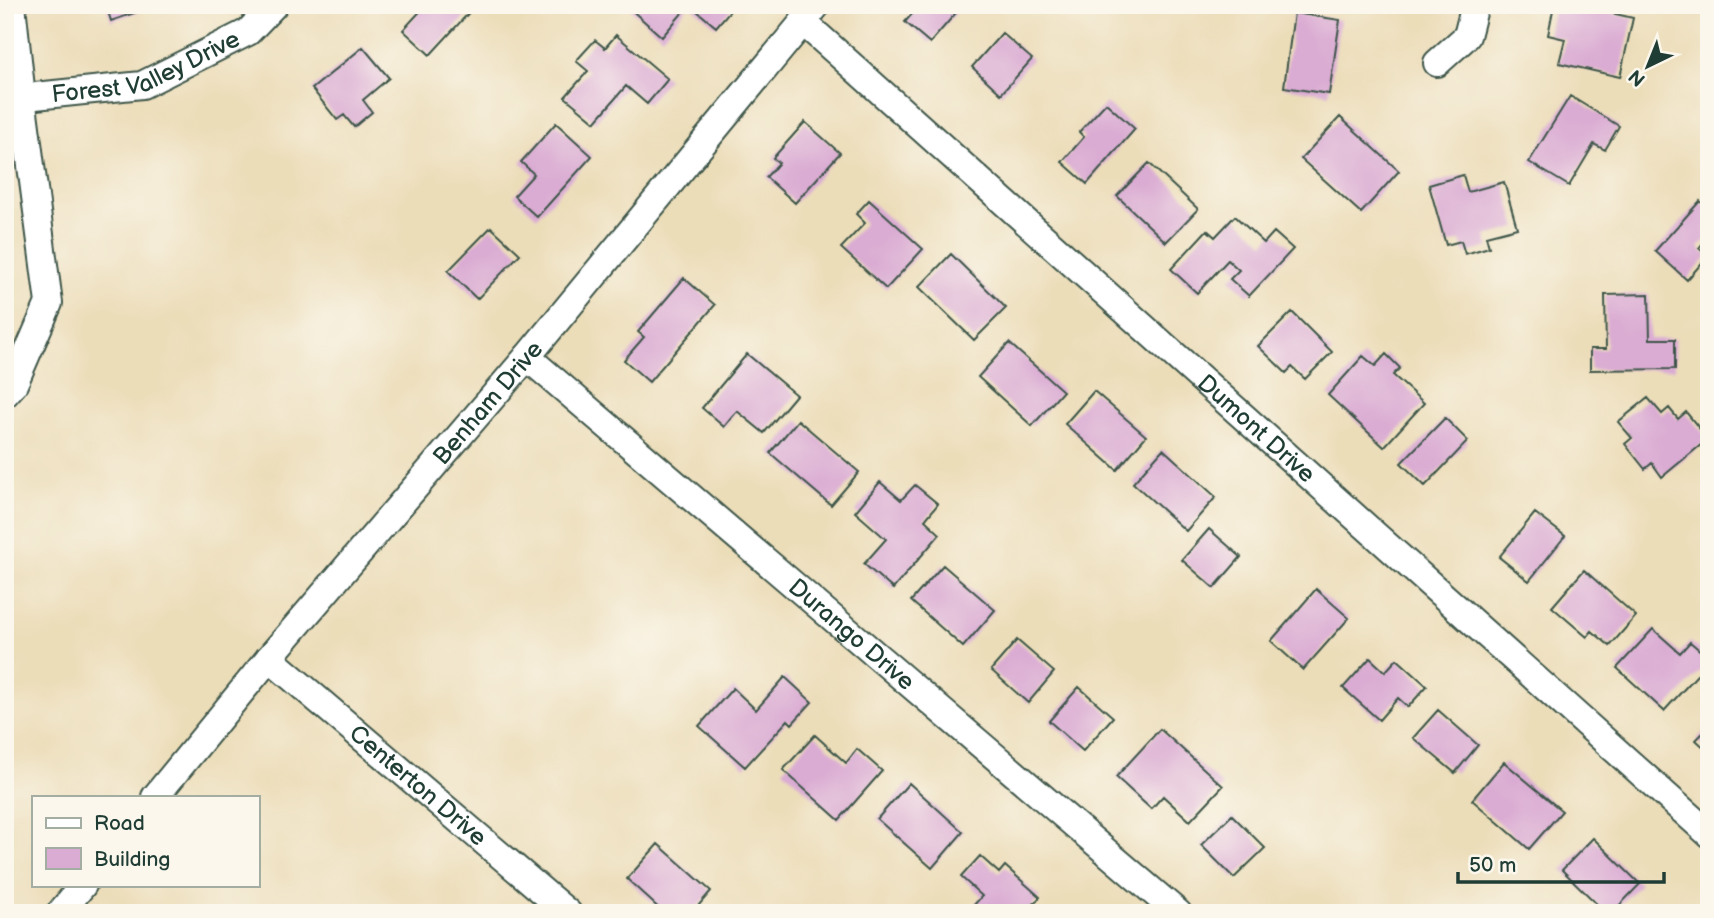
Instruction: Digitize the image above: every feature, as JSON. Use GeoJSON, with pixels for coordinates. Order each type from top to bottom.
{"type":"FeatureCollection","features":[{"type":"Feature","properties":{"kind":"street"},"geometry":{"type":"LineString","coordinates":[[5,394],[14,384],[49,303],[14,98],[12,5]]}},
{"type":"Feature","properties":{"kind":"street","name":"Forest Valley Drive"},"geometry":{"type":"LineString","coordinates":[[14,98],[142,85],[247,32],[274,5]]}},
{"type":"Feature","properties":{"kind":"street"},"geometry":{"type":"LineString","coordinates":[[1437,63],[1467,36],[1475,5]]}},
{"type":"Feature","properties":{"kind":"street","name":"Benham Drive"},"geometry":{"type":"LineString","coordinates":[[156,796],[527,357],[810,14]]}},
{"type":"Feature","properties":{"kind":"street","name":"Dumont Drive"},"geometry":{"type":"LineString","coordinates":[[810,14],[1709,834]]}},
{"type":"Feature","properties":{"kind":"street","name":"Durango Drive"},"geometry":{"type":"LineString","coordinates":[[527,357],[1178,913]]}},
{"type":"Feature","properties":{"kind":"street","name":"Centerton Drive"},"geometry":{"type":"LineString","coordinates":[[270,658],[568,913]]}},
{"type":"Feature","properties":{"kind":"street"},"geometry":{"type":"LineString","coordinates":[[60,913],[82,886]]}},
{"type":"Feature","properties":{"kind":"building"},"geometry":{"type":"Polygon","coordinates":[[[106,5],[144,5],[146,9],[111,21],[106,5]]]}},
{"type":"Feature","properties":{"kind":"building"},"geometry":{"type":"Polygon","coordinates":[[[426,5],[476,5],[430,55],[403,30],[426,5]]]}},
{"type":"Feature","properties":{"kind":"building"},"geometry":{"type":"Polygon","coordinates":[[[689,5],[662,37],[628,7],[689,5]]]}},
{"type":"Feature","properties":{"kind":"building"},"geometry":{"type":"Polygon","coordinates":[[[690,5],[735,5],[716,27],[690,5]]]}},
{"type":"Feature","properties":{"kind":"building"},"geometry":{"type":"Polygon","coordinates":[[[920,5],[961,7],[930,43],[905,22],[920,5]]]}},
{"type":"Feature","properties":{"kind":"building"},"geometry":{"type":"Polygon","coordinates":[[[1554,5],[1577,5],[1633,18],[1620,77],[1559,63],[1565,39],[1548,35],[1554,5]]]}},
{"type":"Feature","properties":{"kind":"building"},"geometry":{"type":"Polygon","coordinates":[[[1294,13],[1340,20],[1329,94],[1284,87],[1294,13]]]}},
{"type":"Feature","properties":{"kind":"building"},"geometry":{"type":"Polygon","coordinates":[[[1002,33],[1032,59],[1001,94],[972,67],[1002,33]]]}},
{"type":"Feature","properties":{"kind":"building"},"geometry":{"type":"Polygon","coordinates":[[[616,35],[668,79],[647,104],[626,86],[595,122],[565,97],[588,71],[576,61],[595,40],[605,48],[616,35]]]}},
{"type":"Feature","properties":{"kind":"building"},"geometry":{"type":"Polygon","coordinates":[[[363,47],[389,78],[363,100],[372,112],[354,127],[344,115],[337,120],[312,89],[363,47]]]}},
{"type":"Feature","properties":{"kind":"building"},"geometry":{"type":"Polygon","coordinates":[[[1570,96],[1619,126],[1605,150],[1594,144],[1569,186],[1529,162],[1570,96]]]}},
{"type":"Feature","properties":{"kind":"building"},"geometry":{"type":"Polygon","coordinates":[[[1106,103],[1135,129],[1087,184],[1062,162],[1084,137],[1079,132],[1106,103]]]}},
{"type":"Feature","properties":{"kind":"building"},"geometry":{"type":"Polygon","coordinates":[[[1340,117],[1399,171],[1361,213],[1301,159],[1340,117]]]}},
{"type":"Feature","properties":{"kind":"building"},"geometry":{"type":"Polygon","coordinates":[[[805,122],[840,153],[795,203],[766,177],[779,163],[773,158],[805,122]]]}},
{"type":"Feature","properties":{"kind":"building"},"geometry":{"type":"Polygon","coordinates":[[[556,123],[592,156],[537,217],[514,196],[534,174],[521,162],[556,123]]]}},
{"type":"Feature","properties":{"kind":"building"},"geometry":{"type":"Polygon","coordinates":[[[1149,163],[1198,209],[1166,242],[1117,196],[1149,163]]]}},
{"type":"Feature","properties":{"kind":"building"},"geometry":{"type":"Polygon","coordinates":[[[1463,175],[1468,192],[1504,182],[1517,228],[1486,236],[1489,247],[1465,254],[1461,241],[1446,245],[1429,185],[1463,175]]]}},
{"type":"Feature","properties":{"kind":"building"},"geometry":{"type":"Polygon","coordinates":[[[869,200],[923,249],[886,289],[841,248],[865,223],[856,214],[869,200]]]}},
{"type":"Feature","properties":{"kind":"building"},"geometry":{"type":"Polygon","coordinates":[[[1700,201],[1709,209],[1709,241],[1706,239],[1699,248],[1708,256],[1687,280],[1655,251],[1700,201]]]}},
{"type":"Feature","properties":{"kind":"building"},"geometry":{"type":"Polygon","coordinates":[[[1235,216],[1264,243],[1274,232],[1293,249],[1249,296],[1230,279],[1239,270],[1228,260],[1197,293],[1171,269],[1207,230],[1215,237],[1235,216]]]}},
{"type":"Feature","properties":{"kind":"building"},"geometry":{"type":"Polygon","coordinates":[[[491,227],[520,254],[477,299],[448,271],[491,227]]]}},
{"type":"Feature","properties":{"kind":"building"},"geometry":{"type":"Polygon","coordinates":[[[951,254],[1006,308],[974,340],[919,287],[951,254]]]}},
{"type":"Feature","properties":{"kind":"building"},"geometry":{"type":"Polygon","coordinates":[[[684,278],[715,305],[649,382],[624,360],[644,337],[638,332],[684,278]]]}},
{"type":"Feature","properties":{"kind":"building"},"geometry":{"type":"Polygon","coordinates":[[[1649,294],[1650,339],[1675,339],[1675,369],[1590,370],[1590,349],[1606,349],[1605,295],[1649,294]]]}},
{"type":"Feature","properties":{"kind":"building"},"geometry":{"type":"Polygon","coordinates":[[[1292,312],[1332,352],[1305,379],[1292,367],[1286,373],[1258,346],[1292,312]]]}},
{"type":"Feature","properties":{"kind":"building"},"geometry":{"type":"Polygon","coordinates":[[[1009,343],[1063,391],[1032,426],[978,377],[1009,343]]]}},
{"type":"Feature","properties":{"kind":"building"},"geometry":{"type":"Polygon","coordinates":[[[747,354],[796,395],[764,433],[737,411],[724,427],[702,408],[747,354]]]}},
{"type":"Feature","properties":{"kind":"building"},"geometry":{"type":"Polygon","coordinates":[[[1386,354],[1400,368],[1393,375],[1424,403],[1384,447],[1328,395],[1363,356],[1375,366],[1386,354]]]}},
{"type":"Feature","properties":{"kind":"building"},"geometry":{"type":"Polygon","coordinates":[[[1094,391],[1146,436],[1117,470],[1065,424],[1094,391]]]}},
{"type":"Feature","properties":{"kind":"building"},"geometry":{"type":"Polygon","coordinates":[[[1648,398],[1662,414],[1669,408],[1678,419],[1686,412],[1708,439],[1662,477],[1652,463],[1645,469],[1625,444],[1632,438],[1618,422],[1648,398]]]}},
{"type":"Feature","properties":{"kind":"building"},"geometry":{"type":"Polygon","coordinates":[[[1445,418],[1468,441],[1425,486],[1401,463],[1445,418]]]}},
{"type":"Feature","properties":{"kind":"building"},"geometry":{"type":"Polygon","coordinates":[[[798,420],[859,472],[831,505],[770,453],[798,420]]]}},
{"type":"Feature","properties":{"kind":"building"},"geometry":{"type":"Polygon","coordinates":[[[1163,449],[1216,497],[1186,531],[1133,483],[1163,449]]]}},
{"type":"Feature","properties":{"kind":"building"},"geometry":{"type":"Polygon","coordinates":[[[880,482],[901,500],[915,485],[938,504],[925,520],[940,534],[893,589],[864,564],[886,539],[855,512],[880,482]]]}},
{"type":"Feature","properties":{"kind":"building"},"geometry":{"type":"Polygon","coordinates":[[[1535,513],[1565,536],[1529,581],[1499,557],[1535,513]]]}},
{"type":"Feature","properties":{"kind":"building"},"geometry":{"type":"Polygon","coordinates":[[[1209,529],[1241,557],[1214,588],[1182,560],[1209,529]]]}},
{"type":"Feature","properties":{"kind":"building"},"geometry":{"type":"Polygon","coordinates":[[[943,565],[995,610],[963,647],[911,601],[943,565]]]}},
{"type":"Feature","properties":{"kind":"building"},"geometry":{"type":"Polygon","coordinates":[[[1584,570],[1636,616],[1610,646],[1592,631],[1587,637],[1552,607],[1584,570]]]}},
{"type":"Feature","properties":{"kind":"building"},"geometry":{"type":"Polygon","coordinates":[[[1316,589],[1349,618],[1303,670],[1271,641],[1316,589]]]}},
{"type":"Feature","properties":{"kind":"building"},"geometry":{"type":"Polygon","coordinates":[[[1653,629],[1680,653],[1690,642],[1709,658],[1709,662],[1664,711],[1617,668],[1653,629]]]}},
{"type":"Feature","properties":{"kind":"building"},"geometry":{"type":"Polygon","coordinates":[[[1017,640],[1054,672],[1028,703],[991,670],[1017,640]]]}},
{"type":"Feature","properties":{"kind":"building"},"geometry":{"type":"Polygon","coordinates":[[[1370,658],[1385,672],[1397,659],[1427,686],[1408,707],[1398,698],[1379,720],[1343,688],[1370,658]]]}},
{"type":"Feature","properties":{"kind":"building"},"geometry":{"type":"Polygon","coordinates":[[[785,677],[812,702],[792,724],[788,720],[745,767],[699,726],[733,688],[756,710],[785,677]]]}},
{"type":"Feature","properties":{"kind":"building"},"geometry":{"type":"Polygon","coordinates":[[[1079,687],[1113,717],[1083,751],[1049,721],[1079,687]]]}},
{"type":"Feature","properties":{"kind":"building"},"geometry":{"type":"Polygon","coordinates":[[[1438,710],[1478,745],[1455,773],[1413,738],[1438,710]]]}},
{"type":"Feature","properties":{"kind":"building"},"geometry":{"type":"Polygon","coordinates":[[[1709,727],[1709,752],[1696,740],[1709,727]]]}},
{"type":"Feature","properties":{"kind":"building"},"geometry":{"type":"Polygon","coordinates":[[[1160,729],[1223,786],[1190,821],[1163,796],[1151,809],[1116,777],[1160,729]]]}},
{"type":"Feature","properties":{"kind":"building"},"geometry":{"type":"Polygon","coordinates":[[[815,735],[846,763],[857,749],[882,771],[839,820],[783,770],[815,735]]]}},
{"type":"Feature","properties":{"kind":"building"},"geometry":{"type":"Polygon","coordinates":[[[1504,762],[1562,811],[1529,849],[1472,800],[1504,762]]]}},
{"type":"Feature","properties":{"kind":"building"},"geometry":{"type":"Polygon","coordinates":[[[909,783],[963,832],[932,868],[877,819],[909,783]]]}},
{"type":"Feature","properties":{"kind":"building"},"geometry":{"type":"Polygon","coordinates":[[[1232,815],[1265,848],[1234,878],[1201,845],[1232,815]]]}},
{"type":"Feature","properties":{"kind":"building"},"geometry":{"type":"Polygon","coordinates":[[[1593,838],[1640,884],[1612,913],[1606,913],[1562,870],[1593,838]]]}},
{"type":"Feature","properties":{"kind":"building"},"geometry":{"type":"Polygon","coordinates":[[[658,844],[711,891],[692,913],[664,913],[627,879],[658,844]]]}},
{"type":"Feature","properties":{"kind":"building"},"geometry":{"type":"Polygon","coordinates":[[[980,856],[999,873],[1005,866],[1040,897],[1026,913],[1000,913],[993,907],[988,913],[980,913],[973,906],[982,896],[961,877],[980,856]]]}}]}
